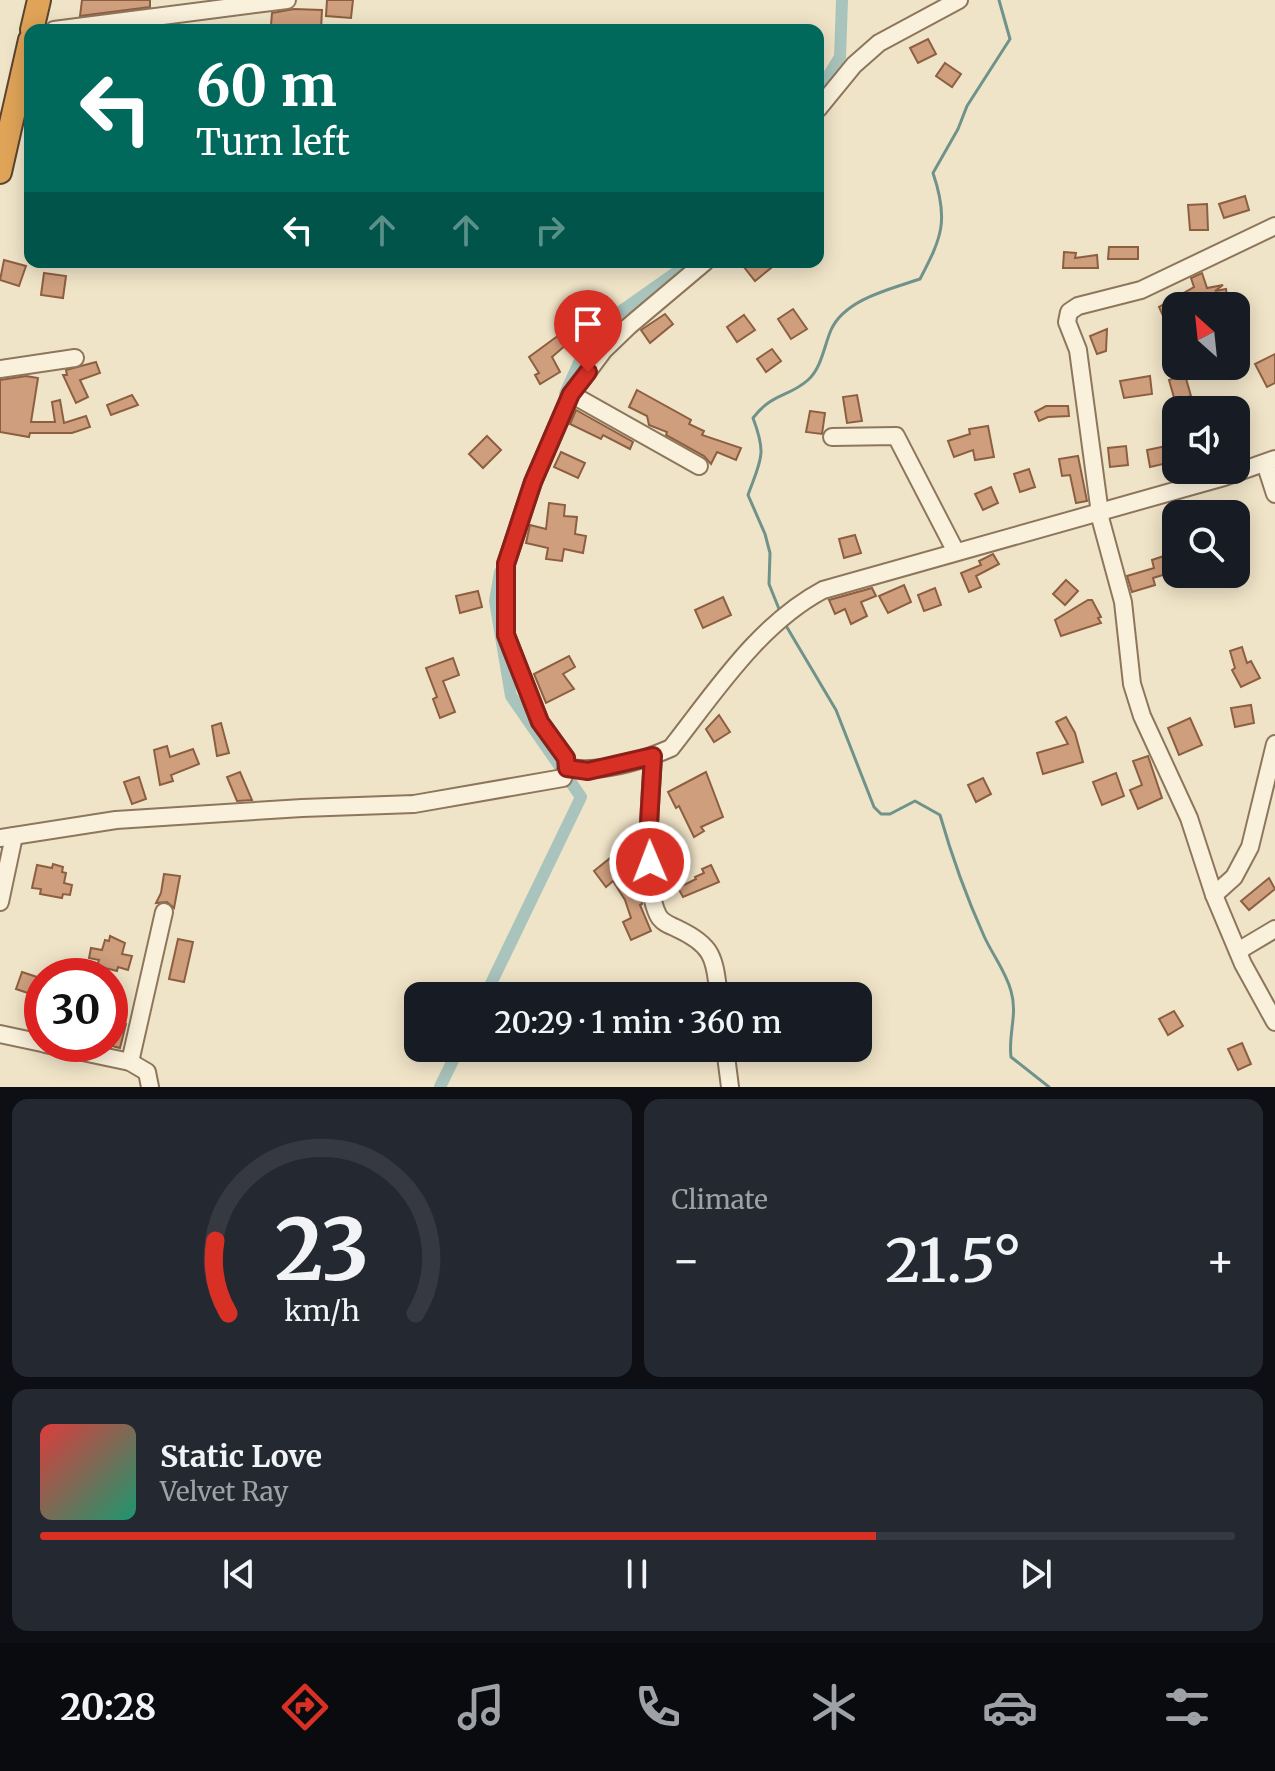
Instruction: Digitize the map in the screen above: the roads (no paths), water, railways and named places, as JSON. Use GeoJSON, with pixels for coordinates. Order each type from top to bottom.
{"type":"FeatureCollection","features":[{"type":"Feature","properties":{"kind":"highway"},"geometry":{"type":"LineString","coordinates":[[33,24],[39,0]]}},
{"type":"Feature","properties":{"kind":"highway"},"geometry":{"type":"LineString","coordinates":[[0,172],[24,66]]}},
{"type":"Feature","properties":{"kind":"street"},"geometry":{"type":"LineString","coordinates":[[161,24],[211,6],[287,0]]}},
{"type":"Feature","properties":{"kind":"street"},"geometry":{"type":"LineString","coordinates":[[824,102],[854,65],[879,43],[959,0]]}},
{"type":"Feature","properties":{"kind":"street"},"geometry":{"type":"LineString","coordinates":[[1275,226],[1141,290],[1078,306],[1069,312],[1067,322],[1078,350],[1100,512],[1123,602],[1132,684],[1142,716],[1189,818],[1214,895],[1238,951],[1275,1022]]}},
{"type":"Feature","properties":{"kind":"street"},"geometry":{"type":"LineString","coordinates":[[565,773],[566,758],[540,722],[506,635],[506,564],[533,482],[571,394],[620,334],[698,268]]}},
{"type":"Feature","properties":{"kind":"street"},"geometry":{"type":"LineString","coordinates":[[0,369],[75,358]]}},
{"type":"Feature","properties":{"kind":"street"},"geometry":{"type":"LineString","coordinates":[[571,394],[699,466]]}},
{"type":"Feature","properties":{"kind":"street"},"geometry":{"type":"LineString","coordinates":[[832,437],[896,436],[956,552]]}},
{"type":"Feature","properties":{"kind":"street"},"geometry":{"type":"LineString","coordinates":[[0,902],[7,837],[116,820],[414,804],[653,756],[671,748],[769,629],[800,602],[823,590],[1270,461],[1275,494]]}},
{"type":"Feature","properties":{"kind":"street"},"geometry":{"type":"LineString","coordinates":[[1214,895],[1234,877],[1250,847],[1275,744]]}},
{"type":"Feature","properties":{"kind":"street"},"geometry":{"type":"LineString","coordinates":[[653,756],[648,841],[655,905],[663,922],[701,941],[710,951],[716,982]]}},
{"type":"Feature","properties":{"kind":"street"},"geometry":{"type":"LineString","coordinates":[[150,1087],[147,1072],[130,1062],[164,912]]}},
{"type":"Feature","properties":{"kind":"street"},"geometry":{"type":"LineString","coordinates":[[1238,951],[1275,929]]}},
{"type":"Feature","properties":{"kind":"street"},"geometry":{"type":"LineString","coordinates":[[0,1034],[24,1040]]}},
{"type":"Feature","properties":{"kind":"street"},"geometry":{"type":"LineString","coordinates":[[727,1062],[730,1087]]}},
{"type":"Feature","properties":{"kind":"waterway"},"geometry":{"type":"LineString","coordinates":[[824,83],[840,57],[842,0]]}},
{"type":"Feature","properties":{"kind":"waterway"},"geometry":{"type":"LineString","coordinates":[[781,614],[769,584],[770,553],[765,534],[748,495],[761,457],[753,418],[767,404],[813,375],[831,330],[847,310],[883,291],[920,279],[941,228],[941,203],[933,173],[967,106],[1010,39],[999,0]]}},
{"type":"Feature","properties":{"kind":"waterway"},"geometry":{"type":"LineString","coordinates":[[565,394],[590,338],[613,317],[682,268]]}},
{"type":"Feature","properties":{"kind":"waterway"},"geometry":{"type":"LineString","coordinates":[[492,982],[581,797],[511,696],[495,601],[500,572]]}},
{"type":"Feature","properties":{"kind":"waterway"},"geometry":{"type":"LineString","coordinates":[[785,624],[836,710],[874,807],[881,814],[890,814],[915,801],[940,815],[971,906],[1011,991],[1014,1008],[1011,1057],[1049,1087]]}},
{"type":"Feature","properties":{"kind":"waterway"},"geometry":{"type":"LineString","coordinates":[[440,1087],[452,1062]]}}]}
